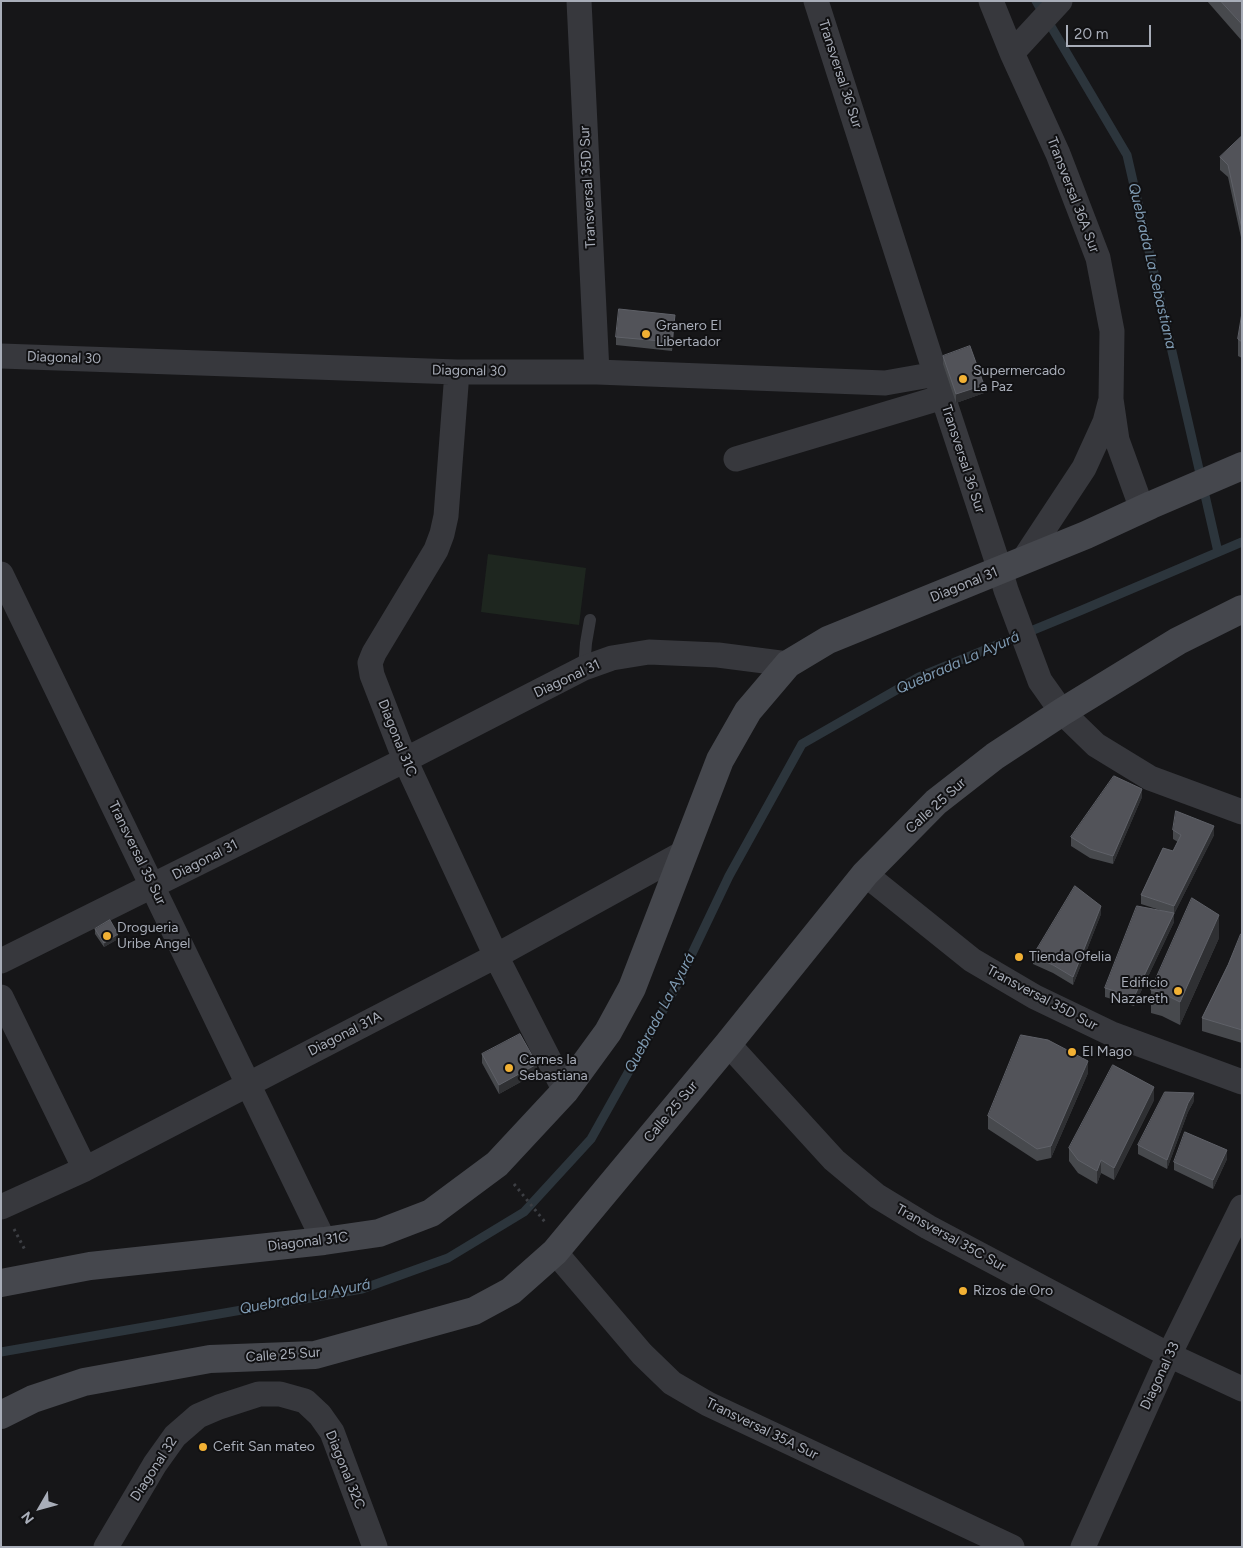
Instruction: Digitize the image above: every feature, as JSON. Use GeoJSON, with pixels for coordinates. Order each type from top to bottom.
{"type":"FeatureCollection","features":[{"type":"Feature","properties":{"kind":"main road","name":"Diagonal 31"},"geometry":{"type":"LineString","coordinates":[[788,664],[828,640],[1086,535],[1242,466]]}},
{"type":"Feature","properties":{"kind":"main road","name":"Calle 25 Sur"},"geometry":{"type":"LineString","coordinates":[[1,1415],[33,1399],[84,1382],[210,1359],[316,1355],[474,1311],[511,1291],[555,1252],[728,1044],[865,874],[936,802],[995,756],[1062,712],[1178,640],[1242,609]]}},
{"type":"Feature","properties":{"kind":"main road","name":"Diagonal 31C"},"geometry":{"type":"LineString","coordinates":[[1,1282],[90,1266],[324,1241],[379,1232],[431,1213],[497,1164],[565,1091],[608,1032],[632,988],[720,760],[748,711],[788,664]]}},
{"type":"Feature","properties":{"kind":"street","name":"Transversal 35D Sur"},"geometry":{"type":"LineString","coordinates":[[579,1],[597,372]]}},
{"type":"Feature","properties":{"kind":"street","name":"Transversal 36 Sur"},"geometry":{"type":"LineString","coordinates":[[816,1],[939,386],[1011,566],[1006,590],[1040,681],[1062,712],[1096,745],[1150,778],[1242,812]]}},
{"type":"Feature","properties":{"kind":"street","name":"Transversal 36A Sur"},"geometry":{"type":"LineString","coordinates":[[991,1],[1012,53],[1058,154],[1098,258],[1112,331],[1111,400],[1117,440],[1147,507]]}},
{"type":"Feature","properties":{"kind":"street"},"geometry":{"type":"LineString","coordinates":[[1012,53],[1050,11]]}},
{"type":"Feature","properties":{"kind":"street","name":"Diagonal 30"},"geometry":{"type":"LineString","coordinates":[[1,356],[457,372],[597,372],[939,386]]}},
{"type":"Feature","properties":{"kind":"street","name":"Diagonal 31C"},"geometry":{"type":"LineString","coordinates":[[457,372],[446,516],[442,534],[436,550],[374,652],[370,663],[372,675],[405,760],[496,956],[565,1091]]}},
{"type":"Feature","properties":{"kind":"street"},"geometry":{"type":"LineString","coordinates":[[885,383],[896,395],[897,403],[895,410]]}},
{"type":"Feature","properties":{"kind":"street"},"geometry":{"type":"LineString","coordinates":[[736,459],[895,410],[939,386]]}},
{"type":"Feature","properties":{"kind":"street","name":"Transversal 36A Sur"},"geometry":{"type":"LineString","coordinates":[[1011,566],[1084,468],[1105,422],[1111,400]]}},
{"type":"Feature","properties":{"kind":"street","name":"Transversal 35 Sur"},"geometry":{"type":"LineString","coordinates":[[1,574],[324,1241]]}},
{"type":"Feature","properties":{"kind":"street","name":"Diagonal 31"},"geometry":{"type":"LineString","coordinates":[[1,961],[405,760],[584,668],[612,658],[649,652],[718,655],[788,664]]}},
{"type":"Feature","properties":{"kind":"street","name":"Diagonal 31A"},"geometry":{"type":"LineString","coordinates":[[4,1211],[496,956],[685,852]]}},
{"type":"Feature","properties":{"kind":"street","name":"Transversal 35D Sur"},"geometry":{"type":"LineString","coordinates":[[865,874],[972,960],[1035,997],[1112,1034],[1242,1082]]}},
{"type":"Feature","properties":{"kind":"street"},"geometry":{"type":"LineString","coordinates":[[1,997],[85,1169]]}},
{"type":"Feature","properties":{"kind":"street","name":"Transversal 35C Sur"},"geometry":{"type":"LineString","coordinates":[[728,1044],[834,1160],[877,1196],[928,1227],[1169,1355],[1242,1388]]}},
{"type":"Feature","properties":{"kind":"street","name":"Diagonal 33"},"geometry":{"type":"LineString","coordinates":[[1083,1547],[1169,1355],[1242,1207]]}},
{"type":"Feature","properties":{"kind":"street","name":"Transversal 35A Sur"},"geometry":{"type":"LineString","coordinates":[[555,1252],[642,1354],[672,1383],[708,1404],[1012,1547]]}},
{"type":"Feature","properties":{"kind":"street","name":"Diagonal 32"},"geometry":{"type":"LineString","coordinates":[[106,1547],[155,1464],[175,1436],[198,1416],[258,1394],[280,1394],[304,1401]]}},
{"type":"Feature","properties":{"kind":"street","name":"Diagonal 32C"},"geometry":{"type":"LineString","coordinates":[[304,1401],[320,1414],[332,1432],[375,1547]]}},
{"type":"Feature","properties":{"kind":"lane"},"geometry":{"type":"LineString","coordinates":[[584,668],[590,620]]}},
{"type":"Feature","properties":{"kind":"path"},"geometry":{"type":"LineString","coordinates":[[518,1189],[545,1222]]}},
{"type":"Feature","properties":{"kind":"path"},"geometry":{"type":"LineString","coordinates":[[4,1211],[20,1241]]}},
{"type":"Feature","properties":{"kind":"shaded area"},"geometry":{"type":"Polygon","coordinates":[[[488,554],[586,568],[579,625],[481,612],[488,554]]]}},
{"type":"Feature","properties":{"kind":"building"},"geometry":{"type":"Polygon","coordinates":[[[1221,1],[1242,1],[1242,24],[1221,1]]]}},
{"type":"Feature","properties":{"kind":"building"},"geometry":{"type":"Polygon","coordinates":[[[1242,136],[1242,229],[1228,165],[1220,157],[1242,136]]]}},
{"type":"Feature","properties":{"kind":"building","name":"Granero El Libertador"},"geometry":{"type":"Polygon","coordinates":[[[619,309],[675,315],[672,342],[616,337],[619,309]]]}},
{"type":"Feature","properties":{"kind":"building"},"geometry":{"type":"Polygon","coordinates":[[[1242,313],[1242,342],[1238,339],[1242,313]]]}},
{"type":"Feature","properties":{"kind":"building","name":"Supermercado La Paz"},"geometry":{"type":"Polygon","coordinates":[[[970,346],[984,385],[956,394],[943,356],[970,346]]]}},
{"type":"Feature","properties":{"kind":"building"},"geometry":{"type":"Polygon","coordinates":[[[1114,776],[1142,789],[1113,856],[1090,849],[1071,837],[1114,776]]]}},
{"type":"Feature","properties":{"kind":"building"},"geometry":{"type":"Polygon","coordinates":[[[1176,811],[1214,826],[1174,906],[1141,895],[1163,848],[1173,851],[1181,835],[1173,830],[1176,811]]]}},
{"type":"Feature","properties":{"kind":"building"},"geometry":{"type":"Polygon","coordinates":[[[1075,886],[1101,906],[1073,977],[1033,956],[1075,886]]]}},
{"type":"Feature","properties":{"kind":"building"},"geometry":{"type":"Polygon","coordinates":[[[1192,898],[1219,915],[1180,1002],[1151,990],[1192,898]]]}},
{"type":"Feature","properties":{"kind":"building"},"geometry":{"type":"Polygon","coordinates":[[[1137,906],[1174,913],[1134,997],[1105,988],[1137,906]]]}},
{"type":"Feature","properties":{"kind":"building","name":"Drogueria Uribe Angel"},"geometry":{"type":"Polygon","coordinates":[[[110,920],[118,934],[104,943],[95,929],[110,920]]]}},
{"type":"Feature","properties":{"kind":"building"},"geometry":{"type":"Polygon","coordinates":[[[1242,934],[1242,1030],[1202,1018],[1242,934]]]}},
{"type":"Feature","properties":{"kind":"building","name":"Carnes la Sebastiana"},"geometry":{"type":"Polygon","coordinates":[[[520,1034],[537,1064],[499,1085],[482,1054],[520,1034]]]}},
{"type":"Feature","properties":{"kind":"building"},"geometry":{"type":"Polygon","coordinates":[[[1021,1035],[1048,1040],[1088,1061],[1051,1146],[1037,1149],[988,1116],[1021,1035]]]}},
{"type":"Feature","properties":{"kind":"building"},"geometry":{"type":"Polygon","coordinates":[[[1113,1065],[1154,1087],[1114,1168],[1101,1160],[1097,1171],[1078,1160],[1069,1148],[1113,1065]]]}},
{"type":"Feature","properties":{"kind":"building"},"geometry":{"type":"Polygon","coordinates":[[[1165,1092],[1194,1093],[1188,1103],[1167,1160],[1138,1145],[1165,1092]]]}},
{"type":"Feature","properties":{"kind":"building"},"geometry":{"type":"Polygon","coordinates":[[[1185,1132],[1227,1150],[1213,1180],[1174,1162],[1185,1132]]]}},
{"type":"Feature","properties":{"kind":"waterway","name":"Quebrada La Sebastiana"},"geometry":{"type":"LineString","coordinates":[[1036,1],[1127,155],[1218,552]]}},
{"type":"Feature","properties":{"kind":"waterway","name":"Quebrada La Ayurá"},"geometry":{"type":"LineString","coordinates":[[1,1352],[362,1289],[448,1258],[524,1212],[591,1139],[676,987],[729,876],[802,744],[919,677],[1242,542]]}},
{"type":"Feature","properties":{"kind":"place","name":"Granero El Libertador"},"geometry":{"type":"Point","coordinates":[646,334]}},
{"type":"Feature","properties":{"kind":"place","name":"Supermercado La Paz"},"geometry":{"type":"Point","coordinates":[963,379]}},
{"type":"Feature","properties":{"kind":"place","name":"Drogueria Uribe Angel"},"geometry":{"type":"Point","coordinates":[107,936]}},
{"type":"Feature","properties":{"kind":"place","name":"Tienda Ofelia"},"geometry":{"type":"Point","coordinates":[1019,957]}},
{"type":"Feature","properties":{"kind":"place","name":"Edificio Nazareth"},"geometry":{"type":"Point","coordinates":[1178,991]}},
{"type":"Feature","properties":{"kind":"place","name":"El Mago"},"geometry":{"type":"Point","coordinates":[1072,1052]}},
{"type":"Feature","properties":{"kind":"place","name":"Carnes la Sebastiana"},"geometry":{"type":"Point","coordinates":[509,1068]}},
{"type":"Feature","properties":{"kind":"place","name":"Rizos de Oro"},"geometry":{"type":"Point","coordinates":[963,1291]}},
{"type":"Feature","properties":{"kind":"place","name":"Cefit San mateo"},"geometry":{"type":"Point","coordinates":[203,1447]}}]}
